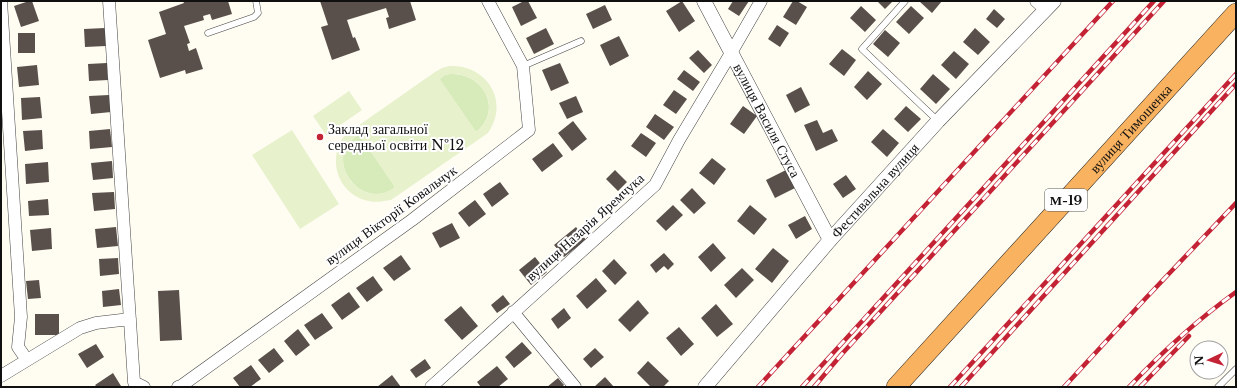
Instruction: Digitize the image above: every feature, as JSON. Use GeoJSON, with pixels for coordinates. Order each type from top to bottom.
{"type":"FeatureCollection","features":[{"type":"Feature","properties":{"kind":"highway","name":"вулиця Тимошенка"},"geometry":{"type":"LineString","coordinates":[[896,387],[1236,13]]}},
{"type":"Feature","properties":{"kind":"street"},"geometry":{"type":"LineString","coordinates":[[1,1],[21,317],[18,347],[27,360]]}},
{"type":"Feature","properties":{"kind":"street"},"geometry":{"type":"LineString","coordinates":[[109,1],[134,382],[144,387]]}},
{"type":"Feature","properties":{"kind":"street","name":"вулиця Вікторії Ковальчук"},"geometry":{"type":"LineString","coordinates":[[178,387],[412,220],[529,130],[523,66],[488,1]]}},
{"type":"Feature","properties":{"kind":"street","name":"вулиця Василя Стуса"},"geometry":{"type":"LineString","coordinates":[[704,1],[830,240]]}},
{"type":"Feature","properties":{"kind":"street","name":"вулиця Назарія Яремчука"},"geometry":{"type":"LineString","coordinates":[[431,387],[655,185],[679,140],[732,53],[761,1]]}},
{"type":"Feature","properties":{"kind":"street","name":"Фестивальна вулиця"},"geometry":{"type":"LineString","coordinates":[[705,387],[830,240],[1045,4]]}},
{"type":"Feature","properties":{"kind":"street"},"geometry":{"type":"LineString","coordinates":[[513,312],[575,387]]}},
{"type":"Feature","properties":{"kind":"street"},"geometry":{"type":"LineString","coordinates":[[1,376],[80,328],[96,323],[130,319]]}},
{"type":"Feature","properties":{"kind":"lane"},"geometry":{"type":"LineString","coordinates":[[208,33],[254,17],[258,12],[256,1]]}},
{"type":"Feature","properties":{"kind":"lane"},"geometry":{"type":"LineString","coordinates":[[905,1],[862,49],[938,121]]}},
{"type":"Feature","properties":{"kind":"lane"},"geometry":{"type":"LineString","coordinates":[[523,66],[581,42]]}},
{"type":"Feature","properties":{"kind":"lane"},"geometry":{"type":"LineString","coordinates":[[1218,387],[1236,369]]}},
{"type":"Feature","properties":{"kind":"green space"},"geometry":{"type":"Polygon","coordinates":[[[449,66],[462,67],[474,71],[484,78],[491,87],[495,97],[497,109],[494,121],[488,133],[391,200],[372,202],[358,197],[350,192],[338,175],[336,165],[336,155],[339,144],[345,135],[442,68],[449,66]],[[445,75],[440,79],[476,132],[484,123],[488,113],[489,103],[486,94],[472,79],[462,75],[445,75]],[[359,135],[348,145],[343,156],[344,168],[350,179],[358,188],[370,193],[382,193],[395,187],[359,135]]]}},
{"type":"Feature","properties":{"kind":"green space"},"geometry":{"type":"Polygon","coordinates":[[[450,74],[462,75],[472,79],[486,94],[489,103],[488,113],[484,123],[476,132],[439,79],[450,74]]]}},
{"type":"Feature","properties":{"kind":"green space"},"geometry":{"type":"Polygon","coordinates":[[[349,91],[362,110],[326,135],[313,116],[349,91]]]}},
{"type":"Feature","properties":{"kind":"green space"},"geometry":{"type":"Polygon","coordinates":[[[292,130],[339,204],[300,229],[252,155],[292,130]]]}},
{"type":"Feature","properties":{"kind":"green space"},"geometry":{"type":"Polygon","coordinates":[[[359,134],[395,187],[390,191],[377,194],[368,193],[352,182],[346,173],[343,164],[343,154],[348,143],[359,134]]]}},
{"type":"Feature","properties":{"kind":"building"},"geometry":{"type":"Polygon","coordinates":[[[32,1],[39,21],[21,27],[14,6],[32,1]]]}},
{"type":"Feature","properties":{"kind":"building"},"geometry":{"type":"Polygon","coordinates":[[[183,1],[228,1],[232,14],[212,20],[210,14],[203,16],[204,20],[184,26],[190,43],[187,44],[189,51],[196,48],[203,69],[186,74],[185,70],[160,78],[148,40],[166,34],[159,12],[184,3],[183,1]]]}},
{"type":"Feature","properties":{"kind":"building"},"geometry":{"type":"Polygon","coordinates":[[[320,1],[410,1],[416,20],[389,29],[386,18],[389,17],[386,8],[347,20],[353,38],[355,37],[360,50],[332,60],[321,27],[328,25],[320,1]]]}},
{"type":"Feature","properties":{"kind":"building"},"geometry":{"type":"Polygon","coordinates":[[[524,1],[528,1],[537,18],[521,26],[512,7],[524,1]]]}},
{"type":"Feature","properties":{"kind":"building"},"geometry":{"type":"Polygon","coordinates":[[[682,1],[695,21],[679,32],[666,11],[682,1]]]}},
{"type":"Feature","properties":{"kind":"building"},"geometry":{"type":"Polygon","coordinates":[[[733,1],[749,1],[739,16],[728,9],[733,1]]]}},
{"type":"Feature","properties":{"kind":"building"},"geometry":{"type":"Polygon","coordinates":[[[793,1],[797,1],[807,7],[796,25],[783,17],[793,1]]]}},
{"type":"Feature","properties":{"kind":"building"},"geometry":{"type":"Polygon","coordinates":[[[877,1],[893,1],[885,9],[877,1]]]}},
{"type":"Feature","properties":{"kind":"building"},"geometry":{"type":"Polygon","coordinates":[[[919,1],[942,1],[932,13],[919,1]]]}},
{"type":"Feature","properties":{"kind":"building"},"geometry":{"type":"Polygon","coordinates":[[[605,5],[612,20],[593,29],[586,14],[605,5]]]}},
{"type":"Feature","properties":{"kind":"building"},"geometry":{"type":"Polygon","coordinates":[[[861,6],[876,20],[865,32],[850,18],[861,6]]]}},
{"type":"Feature","properties":{"kind":"building"},"geometry":{"type":"Polygon","coordinates":[[[911,6],[924,18],[909,34],[896,22],[911,6]]]}},
{"type":"Feature","properties":{"kind":"building"},"geometry":{"type":"Polygon","coordinates":[[[994,9],[1005,19],[997,28],[986,19],[994,9]]]}},
{"type":"Feature","properties":{"kind":"building"},"geometry":{"type":"Polygon","coordinates":[[[777,25],[789,33],[780,47],[768,39],[777,25]]]}},
{"type":"Feature","properties":{"kind":"building"},"geometry":{"type":"Polygon","coordinates":[[[105,28],[106,46],[85,47],[84,29],[105,28]]]}},
{"type":"Feature","properties":{"kind":"building"},"geometry":{"type":"Polygon","coordinates":[[[546,28],[554,44],[534,54],[526,38],[546,28]]]}},
{"type":"Feature","properties":{"kind":"building"},"geometry":{"type":"Polygon","coordinates":[[[975,28],[990,42],[978,55],[963,42],[975,28]]]}},
{"type":"Feature","properties":{"kind":"building"},"geometry":{"type":"Polygon","coordinates":[[[885,30],[900,43],[888,57],[873,44],[885,30]]]}},
{"type":"Feature","properties":{"kind":"building"},"geometry":{"type":"Polygon","coordinates":[[[18,33],[35,33],[35,53],[18,53],[18,33]]]}},
{"type":"Feature","properties":{"kind":"building"},"geometry":{"type":"Polygon","coordinates":[[[619,36],[629,56],[610,66],[600,45],[619,36]]]}},
{"type":"Feature","properties":{"kind":"building"},"geometry":{"type":"Polygon","coordinates":[[[842,49],[856,60],[844,76],[829,64],[842,49]]]}},
{"type":"Feature","properties":{"kind":"building"},"geometry":{"type":"Polygon","coordinates":[[[698,50],[712,65],[704,73],[689,58],[698,50]]]}},
{"type":"Feature","properties":{"kind":"building"},"geometry":{"type":"Polygon","coordinates":[[[954,51],[969,64],[956,79],[941,65],[954,51]]]}},
{"type":"Feature","properties":{"kind":"building"},"geometry":{"type":"Polygon","coordinates":[[[107,63],[108,80],[89,81],[88,64],[107,63]]]}},
{"type":"Feature","properties":{"kind":"building"},"geometry":{"type":"Polygon","coordinates":[[[560,63],[569,83],[551,91],[542,70],[560,63]]]}},
{"type":"Feature","properties":{"kind":"building"},"geometry":{"type":"Polygon","coordinates":[[[37,65],[39,85],[19,87],[17,67],[37,65]]]}},
{"type":"Feature","properties":{"kind":"building"},"geometry":{"type":"Polygon","coordinates":[[[684,70],[700,82],[693,91],[677,79],[684,70]]]}},
{"type":"Feature","properties":{"kind":"building"},"geometry":{"type":"Polygon","coordinates":[[[868,71],[882,84],[867,100],[854,87],[868,71]]]}},
{"type":"Feature","properties":{"kind":"building"},"geometry":{"type":"Polygon","coordinates":[[[933,74],[950,89],[936,104],[920,89],[933,74]]]}},
{"type":"Feature","properties":{"kind":"building"},"geometry":{"type":"Polygon","coordinates":[[[801,87],[810,105],[795,113],[786,95],[801,87]]]}},
{"type":"Feature","properties":{"kind":"building"},"geometry":{"type":"Polygon","coordinates":[[[674,90],[687,99],[676,114],[663,105],[674,90]]]}},
{"type":"Feature","properties":{"kind":"building"},"geometry":{"type":"Polygon","coordinates":[[[109,95],[111,112],[91,114],[89,96],[109,95]]]}},
{"type":"Feature","properties":{"kind":"building"},"geometry":{"type":"Polygon","coordinates":[[[576,96],[583,112],[567,119],[559,103],[576,96]]]}},
{"type":"Feature","properties":{"kind":"building"},"geometry":{"type":"Polygon","coordinates":[[[40,97],[42,118],[22,120],[21,98],[40,97]]]}},
{"type":"Feature","properties":{"kind":"building"},"geometry":{"type":"Polygon","coordinates":[[[743,106],[757,116],[744,134],[730,124],[743,106]]]}},
{"type":"Feature","properties":{"kind":"building"},"geometry":{"type":"Polygon","coordinates":[[[906,106],[921,119],[908,132],[894,119],[906,106]]]}},
{"type":"Feature","properties":{"kind":"building"},"geometry":{"type":"Polygon","coordinates":[[[655,114],[674,127],[664,140],[646,127],[655,114]]]}},
{"type":"Feature","properties":{"kind":"building"},"geometry":{"type":"Polygon","coordinates":[[[817,120],[823,133],[832,129],[838,141],[816,151],[804,125],[817,120]]]}},
{"type":"Feature","properties":{"kind":"building"},"geometry":{"type":"Polygon","coordinates":[[[573,121],[587,139],[572,151],[558,133],[573,121]]]}},
{"type":"Feature","properties":{"kind":"building"},"geometry":{"type":"Polygon","coordinates":[[[110,129],[112,147],[90,149],[89,131],[110,129]]]}},
{"type":"Feature","properties":{"kind":"building"},"geometry":{"type":"Polygon","coordinates":[[[883,129],[899,143],[887,157],[871,142],[883,129]]]}},
{"type":"Feature","properties":{"kind":"building"},"geometry":{"type":"Polygon","coordinates":[[[42,130],[43,149],[25,151],[23,131],[42,130]]]}},
{"type":"Feature","properties":{"kind":"building"},"geometry":{"type":"Polygon","coordinates":[[[641,133],[656,143],[646,157],[631,146],[641,133]]]}},
{"type":"Feature","properties":{"kind":"building"},"geometry":{"type":"Polygon","coordinates":[[[553,143],[563,156],[542,172],[532,159],[553,143]]]}},
{"type":"Feature","properties":{"kind":"building"},"geometry":{"type":"Polygon","coordinates":[[[712,158],[726,169],[714,185],[699,173],[712,158]]]}},
{"type":"Feature","properties":{"kind":"building"},"geometry":{"type":"Polygon","coordinates":[[[112,161],[113,178],[93,180],[91,163],[112,161]]]}},
{"type":"Feature","properties":{"kind":"building"},"geometry":{"type":"Polygon","coordinates":[[[48,162],[49,182],[26,184],[25,164],[48,162]]]}},
{"type":"Feature","properties":{"kind":"building"},"geometry":{"type":"Polygon","coordinates":[[[615,170],[627,182],[618,191],[606,179],[615,170]]]}},
{"type":"Feature","properties":{"kind":"building"},"geometry":{"type":"Polygon","coordinates":[[[786,170],[795,188],[775,198],[766,180],[786,170]]]}},
{"type":"Feature","properties":{"kind":"building"},"geometry":{"type":"Polygon","coordinates":[[[846,175],[856,189],[843,198],[833,184],[846,175]]]}},
{"type":"Feature","properties":{"kind":"building"},"geometry":{"type":"Polygon","coordinates":[[[500,182],[509,194],[492,207],[483,194],[500,182]]]}},
{"type":"Feature","properties":{"kind":"building"},"geometry":{"type":"Polygon","coordinates":[[[692,188],[706,203],[694,214],[680,200],[692,188]]]}},
{"type":"Feature","properties":{"kind":"building"},"geometry":{"type":"Polygon","coordinates":[[[114,192],[115,209],[94,211],[92,193],[114,192]]]}},
{"type":"Feature","properties":{"kind":"building"},"geometry":{"type":"Polygon","coordinates":[[[48,199],[49,215],[29,216],[28,201],[48,199]]]}},
{"type":"Feature","properties":{"kind":"building"},"geometry":{"type":"Polygon","coordinates":[[[475,200],[486,214],[469,227],[458,213],[475,200]]]}},
{"type":"Feature","properties":{"kind":"building"},"geometry":{"type":"Polygon","coordinates":[[[673,205],[683,215],[666,231],[656,221],[673,205]]]}},
{"type":"Feature","properties":{"kind":"building"},"geometry":{"type":"Polygon","coordinates":[[[750,205],[767,219],[754,235],[737,221],[750,205]]]}},
{"type":"Feature","properties":{"kind":"building"},"geometry":{"type":"Polygon","coordinates":[[[805,216],[812,229],[796,239],[788,225],[805,216]]]}},
{"type":"Feature","properties":{"kind":"building"},"geometry":{"type":"Polygon","coordinates":[[[452,223],[460,238],[440,248],[432,233],[452,223]]]}},
{"type":"Feature","properties":{"kind":"building"},"geometry":{"type":"Polygon","coordinates":[[[116,227],[118,246],[97,248],[95,229],[116,227]]]}},
{"type":"Feature","properties":{"kind":"building"},"geometry":{"type":"Polygon","coordinates":[[[576,227],[586,240],[564,257],[554,245],[576,227]]]}},
{"type":"Feature","properties":{"kind":"building"},"geometry":{"type":"Polygon","coordinates":[[[51,228],[52,249],[32,251],[30,230],[51,228]]]}},
{"type":"Feature","properties":{"kind":"building"},"geometry":{"type":"Polygon","coordinates":[[[713,243],[726,258],[711,272],[698,257],[713,243]]]}},
{"type":"Feature","properties":{"kind":"building"},"geometry":{"type":"Polygon","coordinates":[[[773,248],[789,261],[772,283],[755,269],[773,248]]]}},
{"type":"Feature","properties":{"kind":"building"},"geometry":{"type":"Polygon","coordinates":[[[664,253],[674,264],[668,270],[664,266],[656,273],[650,265],[664,253]]]}},
{"type":"Feature","properties":{"kind":"building"},"geometry":{"type":"Polygon","coordinates":[[[401,255],[411,269],[394,281],[383,268],[401,255]]]}},
{"type":"Feature","properties":{"kind":"building"},"geometry":{"type":"Polygon","coordinates":[[[535,257],[547,272],[531,285],[519,270],[535,257]]]}},
{"type":"Feature","properties":{"kind":"building"},"geometry":{"type":"Polygon","coordinates":[[[118,258],[119,274],[100,276],[99,259],[118,258]]]}},
{"type":"Feature","properties":{"kind":"building"},"geometry":{"type":"Polygon","coordinates":[[[614,259],[627,273],[615,285],[602,271],[614,259]]]}},
{"type":"Feature","properties":{"kind":"building"},"geometry":{"type":"Polygon","coordinates":[[[742,268],[754,280],[736,298],[724,285],[742,268]]]}},
{"type":"Feature","properties":{"kind":"building"},"geometry":{"type":"Polygon","coordinates":[[[373,276],[383,290],[367,302],[356,288],[373,276]]]}},
{"type":"Feature","properties":{"kind":"building"},"geometry":{"type":"Polygon","coordinates":[[[596,278],[607,291],[587,309],[576,296],[596,278]]]}},
{"type":"Feature","properties":{"kind":"building"},"geometry":{"type":"Polygon","coordinates":[[[39,280],[41,298],[28,299],[26,281],[39,280]]]}},
{"type":"Feature","properties":{"kind":"building"},"geometry":{"type":"Polygon","coordinates":[[[119,289],[121,305],[103,307],[102,291],[119,289]]]}},
{"type":"Feature","properties":{"kind":"building"},"geometry":{"type":"Polygon","coordinates":[[[179,290],[182,340],[160,341],[158,291],[179,290]]]}},
{"type":"Feature","properties":{"kind":"building"},"geometry":{"type":"Polygon","coordinates":[[[349,292],[360,307],[342,320],[331,305],[349,292]]]}},
{"type":"Feature","properties":{"kind":"building"},"geometry":{"type":"Polygon","coordinates":[[[503,295],[510,304],[497,313],[491,305],[503,295]]]}},
{"type":"Feature","properties":{"kind":"building"},"geometry":{"type":"Polygon","coordinates":[[[638,300],[649,313],[630,332],[618,320],[638,300]]]}},
{"type":"Feature","properties":{"kind":"building"},"geometry":{"type":"Polygon","coordinates":[[[716,304],[733,324],[717,337],[701,318],[716,304]]]}},
{"type":"Feature","properties":{"kind":"building"},"geometry":{"type":"Polygon","coordinates":[[[461,306],[478,326],[462,340],[444,320],[461,306]]]}},
{"type":"Feature","properties":{"kind":"building"},"geometry":{"type":"Polygon","coordinates":[[[564,308],[571,318],[558,329],[551,319],[564,308]]]}},
{"type":"Feature","properties":{"kind":"building"},"geometry":{"type":"Polygon","coordinates":[[[322,313],[333,328],[315,340],[304,325],[322,313]]]}},
{"type":"Feature","properties":{"kind":"building"},"geometry":{"type":"Polygon","coordinates":[[[35,314],[59,314],[59,335],[35,335],[35,314]]]}},
{"type":"Feature","properties":{"kind":"building"},"geometry":{"type":"Polygon","coordinates":[[[679,327],[694,344],[681,356],[666,338],[679,327]]]}},
{"type":"Feature","properties":{"kind":"building"},"geometry":{"type":"Polygon","coordinates":[[[298,329],[310,345],[296,356],[284,341],[298,329]]]}},
{"type":"Feature","properties":{"kind":"building"},"geometry":{"type":"Polygon","coordinates":[[[522,342],[532,353],[514,368],[505,357],[522,342]]]}},
{"type":"Feature","properties":{"kind":"building"},"geometry":{"type":"Polygon","coordinates":[[[96,344],[104,357],[87,368],[78,354],[96,344]]]}},
{"type":"Feature","properties":{"kind":"building"},"geometry":{"type":"Polygon","coordinates":[[[274,348],[284,361],[269,373],[258,360],[274,348]]]}},
{"type":"Feature","properties":{"kind":"building"},"geometry":{"type":"Polygon","coordinates":[[[595,348],[604,357],[591,368],[583,359],[595,348]]]}},
{"type":"Feature","properties":{"kind":"building"},"geometry":{"type":"Polygon","coordinates":[[[425,359],[431,368],[416,378],[410,370],[425,359]]]}},
{"type":"Feature","properties":{"kind":"building"},"geometry":{"type":"Polygon","coordinates":[[[648,361],[669,381],[663,387],[651,387],[637,373],[648,361]]]}},
{"type":"Feature","properties":{"kind":"building"},"geometry":{"type":"Polygon","coordinates":[[[251,365],[261,379],[250,387],[240,387],[233,378],[251,365]]]}},
{"type":"Feature","properties":{"kind":"building"},"geometry":{"type":"Polygon","coordinates":[[[497,366],[508,379],[498,387],[481,387],[477,382],[497,366]]]}},
{"type":"Feature","properties":{"kind":"building"},"geometry":{"type":"Polygon","coordinates":[[[113,373],[121,386],[97,387],[95,385],[113,373]]]}},
{"type":"Feature","properties":{"kind":"building"},"geometry":{"type":"Polygon","coordinates":[[[392,375],[401,387],[377,387],[392,375]]]}},
{"type":"Feature","properties":{"kind":"building"},"geometry":{"type":"Polygon","coordinates":[[[605,377],[614,387],[594,387],[605,377]]]}},
{"type":"Feature","properties":{"kind":"building"},"geometry":{"type":"Polygon","coordinates":[[[558,378],[564,385],[562,387],[547,387],[558,378]]]}},
{"type":"Feature","properties":{"kind":"railway"},"geometry":{"type":"LineString","coordinates":[[758,387],[1113,1]]}},
{"type":"Feature","properties":{"kind":"railway"},"geometry":{"type":"LineString","coordinates":[[802,387],[1154,1]]}},
{"type":"Feature","properties":{"kind":"railway"},"geometry":{"type":"LineString","coordinates":[[814,387],[841,355],[1164,1]]}},
{"type":"Feature","properties":{"kind":"railway"},"geometry":{"type":"LineString","coordinates":[[950,387],[1236,74]]}},
{"type":"Feature","properties":{"kind":"railway"},"geometry":{"type":"LineString","coordinates":[[961,387],[1236,84]]}},
{"type":"Feature","properties":{"kind":"railway"},"geometry":{"type":"LineString","coordinates":[[1064,387],[1236,203]]}},
{"type":"Feature","properties":{"kind":"railway"},"geometry":{"type":"LineString","coordinates":[[1129,387],[1180,337],[1236,292]]}},
{"type":"Feature","properties":{"kind":"railway"},"geometry":{"type":"LineString","coordinates":[[1140,387],[1189,336]]}},
{"type":"Feature","properties":{"kind":"place","name":"Заклад загальної середньої освіти №12"},"geometry":{"type":"Point","coordinates":[320,137]}}]}
